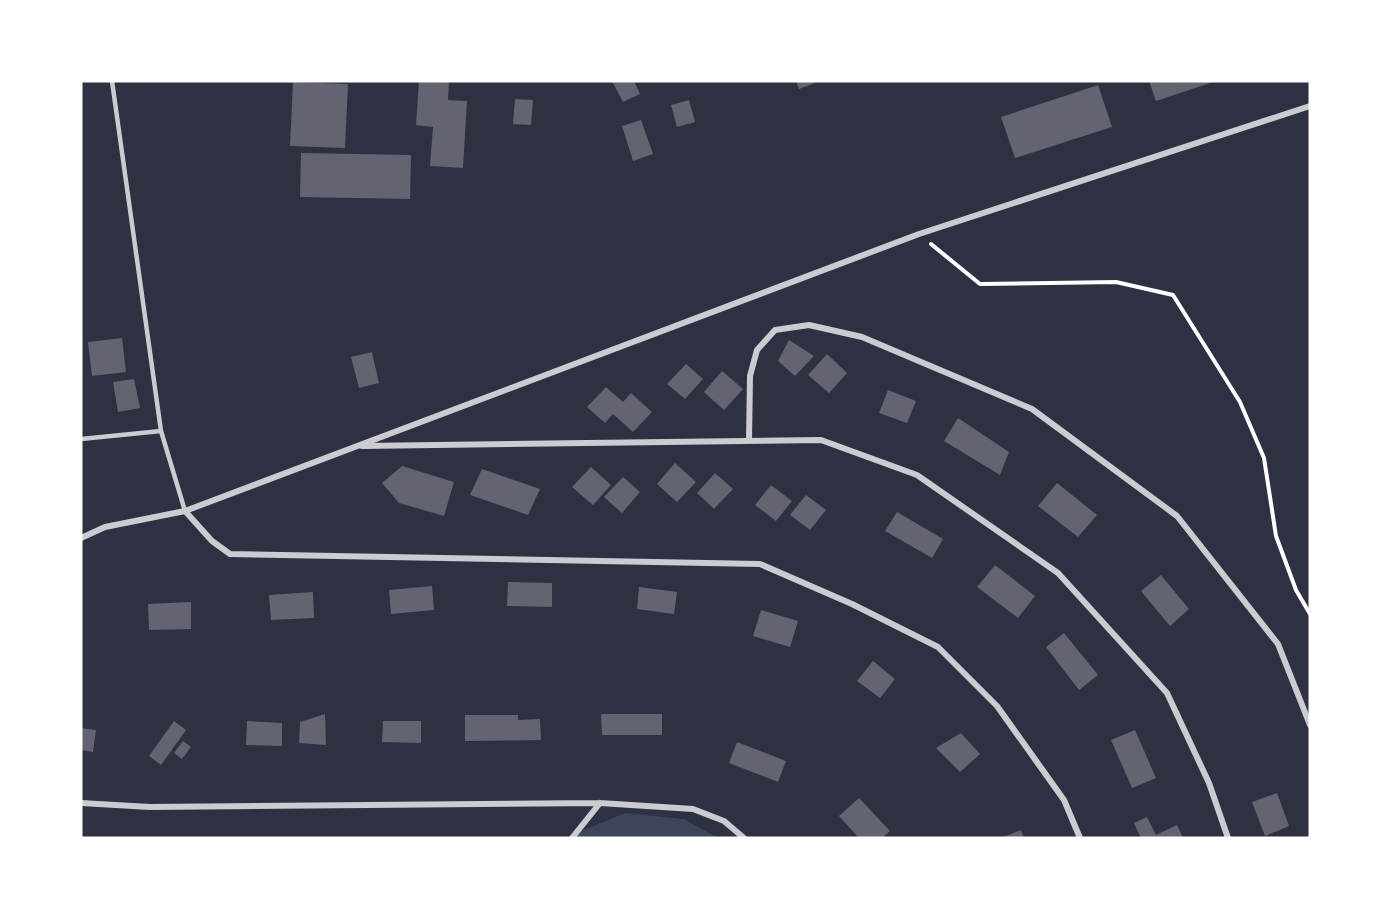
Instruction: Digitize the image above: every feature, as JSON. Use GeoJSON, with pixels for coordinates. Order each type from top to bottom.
{"type":"FeatureCollection","features":[{"type":"Feature","properties":{"kind":"street"},"geometry":{"type":"LineString","coordinates":[[81,538],[105,527],[185,511],[919,234],[1310,106]]}},
{"type":"Feature","properties":{"kind":"street"},"geometry":{"type":"LineString","coordinates":[[749,441],[750,376],[757,350],[776,330],[810,325],[862,337],[1032,409],[1177,516],[1278,644],[1310,725]]}},
{"type":"Feature","properties":{"kind":"street"},"geometry":{"type":"LineString","coordinates":[[357,446],[821,440],[917,474],[1058,573],[1167,693],[1209,783],[1228,838]]}},
{"type":"Feature","properties":{"kind":"street"},"geometry":{"type":"LineString","coordinates":[[185,511],[212,541],[230,554],[760,564],[852,603],[938,647],[997,706],[1064,800],[1080,838]]}},
{"type":"Feature","properties":{"kind":"street"},"geometry":{"type":"LineString","coordinates":[[81,803],[150,807],[600,803],[693,809],[724,821],[744,838]]}},
{"type":"Feature","properties":{"kind":"street"},"geometry":{"type":"LineString","coordinates":[[572,838],[600,803]]}},
{"type":"Feature","properties":{"kind":"lane"},"geometry":{"type":"LineString","coordinates":[[112,81],[161,431],[185,511]]}},
{"type":"Feature","properties":{"kind":"lane"},"geometry":{"type":"LineString","coordinates":[[81,439],[161,431]]}},
{"type":"Feature","properties":{"kind":"path"},"geometry":{"type":"LineString","coordinates":[[919,234],[980,284],[1116,282],[1173,295],[1240,402],[1264,458],[1276,536],[1296,590],[1310,614]]}},
{"type":"Feature","properties":{"kind":"shaded area"},"geometry":{"type":"Polygon","coordinates":[[[625,813],[684,819],[718,838],[574,838],[577,833],[625,813]]]}},
{"type":"Feature","properties":{"kind":"building"},"geometry":{"type":"Polygon","coordinates":[[[419,81],[449,81],[448,100],[467,101],[463,168],[430,166],[433,127],[416,125],[419,81]]]}},
{"type":"Feature","properties":{"kind":"building"},"geometry":{"type":"Polygon","coordinates":[[[612,81],[634,81],[640,94],[623,102],[612,81]]]}},
{"type":"Feature","properties":{"kind":"building"},"geometry":{"type":"Polygon","coordinates":[[[796,81],[820,81],[799,89],[796,81]]]}},
{"type":"Feature","properties":{"kind":"building"},"geometry":{"type":"Polygon","coordinates":[[[1149,81],[1216,81],[1156,101],[1149,81]]]}},
{"type":"Feature","properties":{"kind":"building"},"geometry":{"type":"Polygon","coordinates":[[[293,82],[348,84],[345,148],[290,146],[293,82]]]}},
{"type":"Feature","properties":{"kind":"building"},"geometry":{"type":"Polygon","coordinates":[[[1098,85],[1112,127],[1015,158],[1001,117],[1098,85]]]}},
{"type":"Feature","properties":{"kind":"building"},"geometry":{"type":"Polygon","coordinates":[[[515,99],[533,100],[531,125],[513,124],[515,99]]]}},
{"type":"Feature","properties":{"kind":"building"},"geometry":{"type":"Polygon","coordinates":[[[689,100],[695,122],[677,127],[671,105],[689,100]]]}},
{"type":"Feature","properties":{"kind":"building"},"geometry":{"type":"Polygon","coordinates":[[[641,120],[653,154],[633,161],[622,126],[641,120]]]}},
{"type":"Feature","properties":{"kind":"building"},"geometry":{"type":"Polygon","coordinates":[[[301,153],[411,155],[410,199],[300,197],[301,153]]]}},
{"type":"Feature","properties":{"kind":"building"},"geometry":{"type":"Polygon","coordinates":[[[122,338],[126,372],[92,376],[88,342],[122,338]]]}},
{"type":"Feature","properties":{"kind":"building"},"geometry":{"type":"Polygon","coordinates":[[[789,340],[814,356],[795,376],[778,361],[789,340]]]}},
{"type":"Feature","properties":{"kind":"building"},"geometry":{"type":"Polygon","coordinates":[[[372,352],[379,383],[359,388],[351,357],[372,352]]]}},
{"type":"Feature","properties":{"kind":"building"},"geometry":{"type":"Polygon","coordinates":[[[827,354],[847,373],[829,393],[808,375],[827,354]]]}},
{"type":"Feature","properties":{"kind":"building"},"geometry":{"type":"Polygon","coordinates":[[[686,364],[703,379],[685,399],[667,384],[686,364]]]}},
{"type":"Feature","properties":{"kind":"building"},"geometry":{"type":"Polygon","coordinates":[[[722,371],[743,389],[724,410],[704,392],[722,371]]]}},
{"type":"Feature","properties":{"kind":"building"},"geometry":{"type":"Polygon","coordinates":[[[134,379],[140,408],[118,412],[113,382],[134,379]]]}},
{"type":"Feature","properties":{"kind":"building"},"geometry":{"type":"Polygon","coordinates":[[[606,387],[623,402],[631,393],[652,412],[633,432],[613,414],[605,423],[587,407],[606,387]]]}},
{"type":"Feature","properties":{"kind":"building"},"geometry":{"type":"Polygon","coordinates":[[[888,390],[916,401],[907,423],[879,413],[888,390]]]}},
{"type":"Feature","properties":{"kind":"building"},"geometry":{"type":"Polygon","coordinates":[[[958,418],[1009,452],[1000,475],[944,441],[958,418]]]}},
{"type":"Feature","properties":{"kind":"building"},"geometry":{"type":"Polygon","coordinates":[[[675,463],[696,482],[677,502],[657,484],[675,463]]]}},
{"type":"Feature","properties":{"kind":"building"},"geometry":{"type":"Polygon","coordinates":[[[402,466],[454,482],[444,516],[399,503],[382,483],[402,466]]]}},
{"type":"Feature","properties":{"kind":"building"},"geometry":{"type":"Polygon","coordinates":[[[591,467],[611,485],[593,505],[572,487],[591,467]]]}},
{"type":"Feature","properties":{"kind":"building"},"geometry":{"type":"Polygon","coordinates":[[[482,469],[540,489],[528,515],[470,495],[482,469]]]}},
{"type":"Feature","properties":{"kind":"building"},"geometry":{"type":"Polygon","coordinates":[[[715,473],[733,489],[714,509],[697,493],[715,473]]]}},
{"type":"Feature","properties":{"kind":"building"},"geometry":{"type":"Polygon","coordinates":[[[623,477],[640,492],[622,513],[604,497],[623,477]]]}},
{"type":"Feature","properties":{"kind":"building"},"geometry":{"type":"Polygon","coordinates":[[[1057,483],[1097,515],[1078,537],[1038,506],[1057,483]]]}},
{"type":"Feature","properties":{"kind":"building"},"geometry":{"type":"Polygon","coordinates":[[[771,485],[792,501],[776,521],[755,505],[771,485]]]}},
{"type":"Feature","properties":{"kind":"building"},"geometry":{"type":"Polygon","coordinates":[[[806,495],[826,510],[810,530],[790,515],[806,495]]]}},
{"type":"Feature","properties":{"kind":"building"},"geometry":{"type":"Polygon","coordinates":[[[897,512],[943,539],[932,558],[885,531],[897,512]]]}},
{"type":"Feature","properties":{"kind":"building"},"geometry":{"type":"Polygon","coordinates":[[[995,565],[1035,596],[1018,618],[977,587],[995,565]]]}},
{"type":"Feature","properties":{"kind":"building"},"geometry":{"type":"Polygon","coordinates":[[[1161,575],[1189,609],[1170,626],[1141,591],[1161,575]]]}},
{"type":"Feature","properties":{"kind":"building"},"geometry":{"type":"Polygon","coordinates":[[[508,582],[552,583],[552,607],[507,606],[508,582]]]}},
{"type":"Feature","properties":{"kind":"building"},"geometry":{"type":"Polygon","coordinates":[[[432,586],[434,610],[391,614],[389,590],[432,586]]]}},
{"type":"Feature","properties":{"kind":"building"},"geometry":{"type":"Polygon","coordinates":[[[639,587],[677,592],[674,614],[637,609],[639,587]]]}},
{"type":"Feature","properties":{"kind":"building"},"geometry":{"type":"Polygon","coordinates":[[[313,592],[314,618],[271,620],[269,595],[313,592]]]}},
{"type":"Feature","properties":{"kind":"building"},"geometry":{"type":"Polygon","coordinates":[[[191,602],[191,629],[149,630],[148,604],[191,602]]]}},
{"type":"Feature","properties":{"kind":"building"},"geometry":{"type":"Polygon","coordinates":[[[761,610],[798,621],[790,647],[753,636],[761,610]]]}},
{"type":"Feature","properties":{"kind":"building"},"geometry":{"type":"Polygon","coordinates":[[[1064,633],[1098,675],[1079,690],[1046,647],[1064,633]]]}},
{"type":"Feature","properties":{"kind":"building"},"geometry":{"type":"Polygon","coordinates":[[[873,661],[895,679],[880,698],[857,681],[873,661]]]}},
{"type":"Feature","properties":{"kind":"building"},"geometry":{"type":"Polygon","coordinates":[[[325,714],[326,745],[299,743],[300,722],[325,714]]]}},
{"type":"Feature","properties":{"kind":"building"},"geometry":{"type":"Polygon","coordinates":[[[601,714],[662,714],[662,735],[602,735],[601,714]]]}},
{"type":"Feature","properties":{"kind":"building"},"geometry":{"type":"Polygon","coordinates":[[[465,715],[518,715],[518,720],[540,719],[541,740],[465,741],[465,715]]]}},
{"type":"Feature","properties":{"kind":"building"},"geometry":{"type":"Polygon","coordinates":[[[174,721],[186,730],[161,765],[149,756],[174,721]]]}},
{"type":"Feature","properties":{"kind":"building"},"geometry":{"type":"Polygon","coordinates":[[[247,721],[282,723],[282,746],[246,745],[247,721]]]}},
{"type":"Feature","properties":{"kind":"building"},"geometry":{"type":"Polygon","coordinates":[[[383,721],[421,721],[421,743],[382,742],[383,721]]]}},
{"type":"Feature","properties":{"kind":"building"},"geometry":{"type":"Polygon","coordinates":[[[81,728],[96,730],[93,752],[81,750],[81,728]]]}},
{"type":"Feature","properties":{"kind":"building"},"geometry":{"type":"Polygon","coordinates":[[[1135,730],[1156,778],[1132,788],[1111,740],[1135,730]]]}},
{"type":"Feature","properties":{"kind":"building"},"geometry":{"type":"Polygon","coordinates":[[[961,733],[980,754],[960,772],[936,748],[961,733]]]}},
{"type":"Feature","properties":{"kind":"building"},"geometry":{"type":"Polygon","coordinates":[[[183,741],[191,747],[182,759],[174,753],[183,741]]]}},
{"type":"Feature","properties":{"kind":"building"},"geometry":{"type":"Polygon","coordinates":[[[737,742],[786,761],[778,782],[729,763],[737,742]]]}},
{"type":"Feature","properties":{"kind":"building"},"geometry":{"type":"Polygon","coordinates":[[[1277,793],[1289,826],[1265,836],[1252,802],[1277,793]]]}},
{"type":"Feature","properties":{"kind":"building"},"geometry":{"type":"Polygon","coordinates":[[[859,798],[890,831],[882,838],[859,838],[839,816],[859,798]]]}},
{"type":"Feature","properties":{"kind":"building"},"geometry":{"type":"Polygon","coordinates":[[[1147,817],[1156,835],[1177,825],[1183,838],[1141,838],[1134,823],[1147,817]]]}},
{"type":"Feature","properties":{"kind":"building"},"geometry":{"type":"Polygon","coordinates":[[[1021,830],[1024,838],[1001,838],[1021,830]]]}}]}
